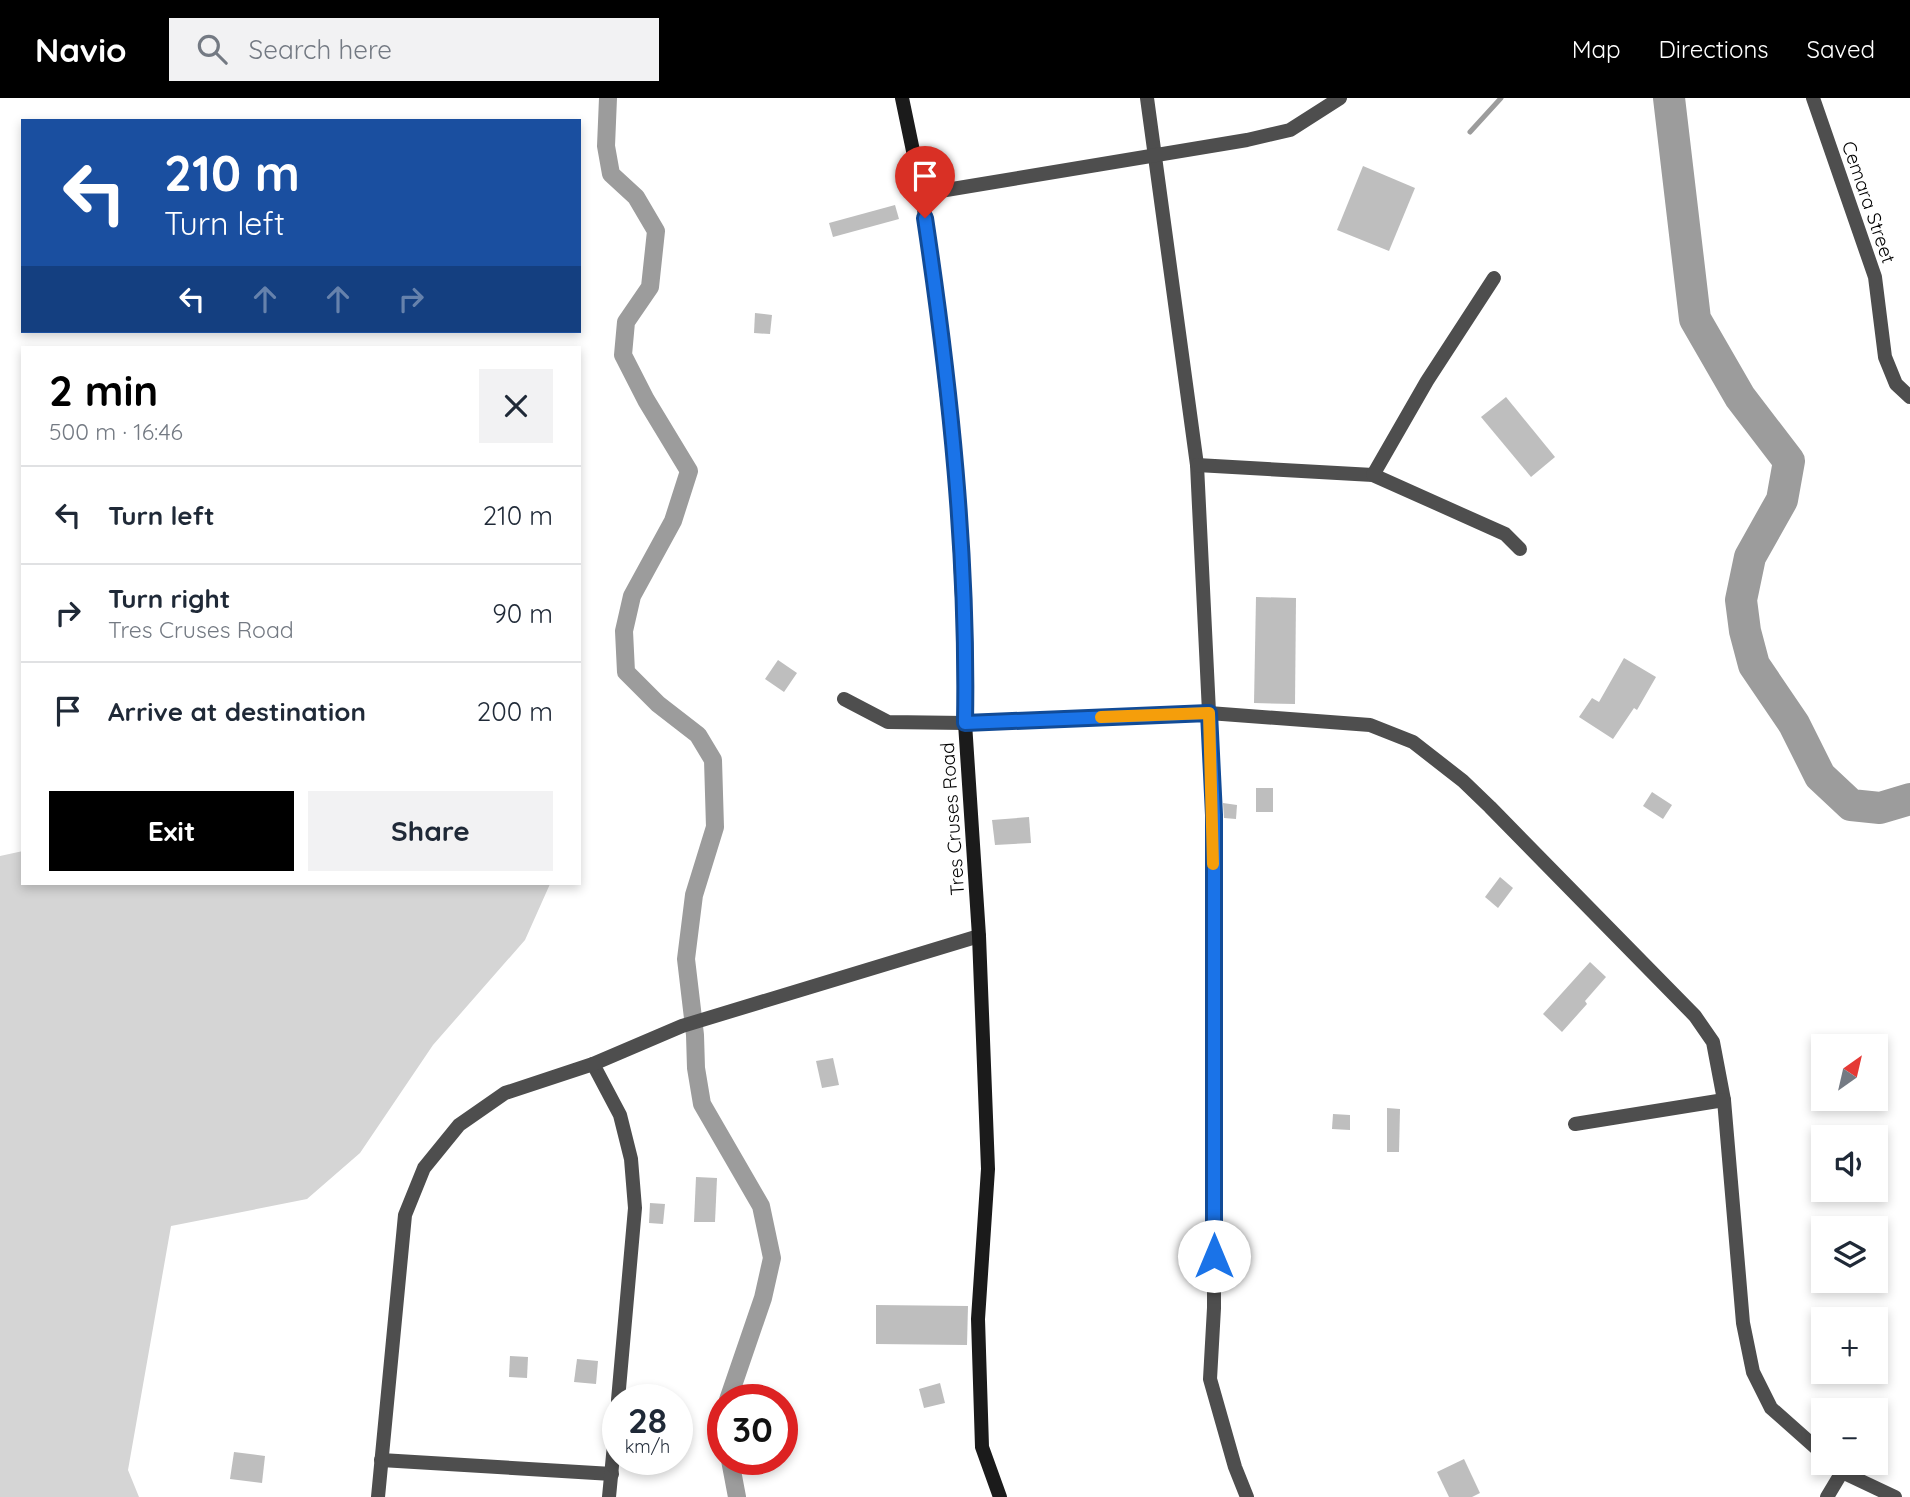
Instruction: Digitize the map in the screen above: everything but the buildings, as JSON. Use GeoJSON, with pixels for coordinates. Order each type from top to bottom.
{"type":"FeatureCollection","features":[{"type":"Feature","properties":{"kind":"main road","name":"Tres Cruses Road"},"geometry":{"type":"LineString","coordinates":[[902,98],[922,194],[957,488],[966,684],[965,723],[979,936],[988,1169],[978,1319],[982,1447],[1000,1497]]}},
{"type":"Feature","properties":{"kind":"street"},"geometry":{"type":"LineString","coordinates":[[1147,98],[1197,465],[1214,815],[1214,1308],[1210,1378],[1235,1467],[1247,1497]]}},
{"type":"Feature","properties":{"kind":"street"},"geometry":{"type":"LineString","coordinates":[[922,194],[1156,157],[1290,130],[1340,98]]}},
{"type":"Feature","properties":{"kind":"street","name":"Cemara Street"},"geometry":{"type":"LineString","coordinates":[[1813,98],[1875,277],[1885,357],[1896,384],[1910,397]]}},
{"type":"Feature","properties":{"kind":"street"},"geometry":{"type":"LineString","coordinates":[[1373,475],[1427,382],[1494,278]]}},
{"type":"Feature","properties":{"kind":"street"},"geometry":{"type":"LineString","coordinates":[[1197,465],[1373,475],[1504,534],[1520,549]]}},
{"type":"Feature","properties":{"kind":"street"},"geometry":{"type":"LineString","coordinates":[[844,699],[888,722],[965,723],[1209,713],[1370,725],[1413,742],[1463,781],[1695,1016],[1713,1042],[1724,1100],[1743,1324],[1753,1372],[1771,1408],[1811,1443]]}},
{"type":"Feature","properties":{"kind":"street"},"geometry":{"type":"LineString","coordinates":[[378,1497],[405,1215],[424,1168],[459,1125],[506,1093],[593,1063],[682,1026],[979,936]]}},
{"type":"Feature","properties":{"kind":"street"},"geometry":{"type":"LineString","coordinates":[[593,1063],[620,1115],[631,1158],[635,1208],[620,1384]]}},
{"type":"Feature","properties":{"kind":"street"},"geometry":{"type":"LineString","coordinates":[[1574,1124],[1724,1100]]}},
{"type":"Feature","properties":{"kind":"street"},"geometry":{"type":"LineString","coordinates":[[381,1460],[602,1473]]}},
{"type":"Feature","properties":{"kind":"street"},"geometry":{"type":"LineString","coordinates":[[610,1497],[611,1475]]}},
{"type":"Feature","properties":{"kind":"street"},"geometry":{"type":"LineString","coordinates":[[1827,1497],[1834,1475]]}},
{"type":"Feature","properties":{"kind":"street"},"geometry":{"type":"LineString","coordinates":[[1852,1475],[1895,1497]]}},
{"type":"Feature","properties":{"kind":"shaded area"},"geometry":{"type":"Polygon","coordinates":[[[1661,98],[1669,98],[1695,319],[1663,122],[1661,98]]]}},
{"type":"Feature","properties":{"kind":"shaded area"},"geometry":{"type":"Polygon","coordinates":[[[21,851],[21,885],[550,885],[525,940],[433,1045],[360,1153],[307,1199],[171,1226],[128,1470],[139,1497],[0,1497],[0,856],[21,851]]]}},
{"type":"Feature","properties":{"kind":"waterway"},"geometry":{"type":"LineString","coordinates":[[608,98],[606,146],[611,174],[636,197],[656,231],[650,287],[626,322],[623,355],[646,400],[689,471],[673,521],[632,596],[624,631],[626,672],[658,704],[698,735],[713,760],[715,827],[694,895],[686,959],[696,1068],[702,1104],[761,1206],[772,1258],[763,1298],[733,1384]]}},
{"type":"Feature","properties":{"kind":"waterway"},"geometry":{"type":"LineString","coordinates":[[1470,132],[1501,98]]}},
{"type":"Feature","properties":{"kind":"waterway"},"geometry":{"type":"LineString","coordinates":[[1669,98],[1695,319],[1740,397],[1789,461],[1782,500],[1750,557],[1741,600],[1745,631],[1754,665],[1794,724],[1820,776],[1851,805],[1880,808],[1910,799]]}},
{"type":"Feature","properties":{"kind":"waterway"},"geometry":{"type":"LineString","coordinates":[[733,1475],[737,1497]]}},
{"type":"Feature","properties":{"kind":"slow traffic"},"geometry":{"type":"LineString","coordinates":[[1101,717],[1209,713],[1214,815],[1213,864]]}},
{"type":"Feature","properties":{"kind":"route"},"geometry":{"type":"LineString","coordinates":[[925,218],[957,488],[966,684],[965,723],[1209,713],[1214,815],[1214,1256]]}}]}
